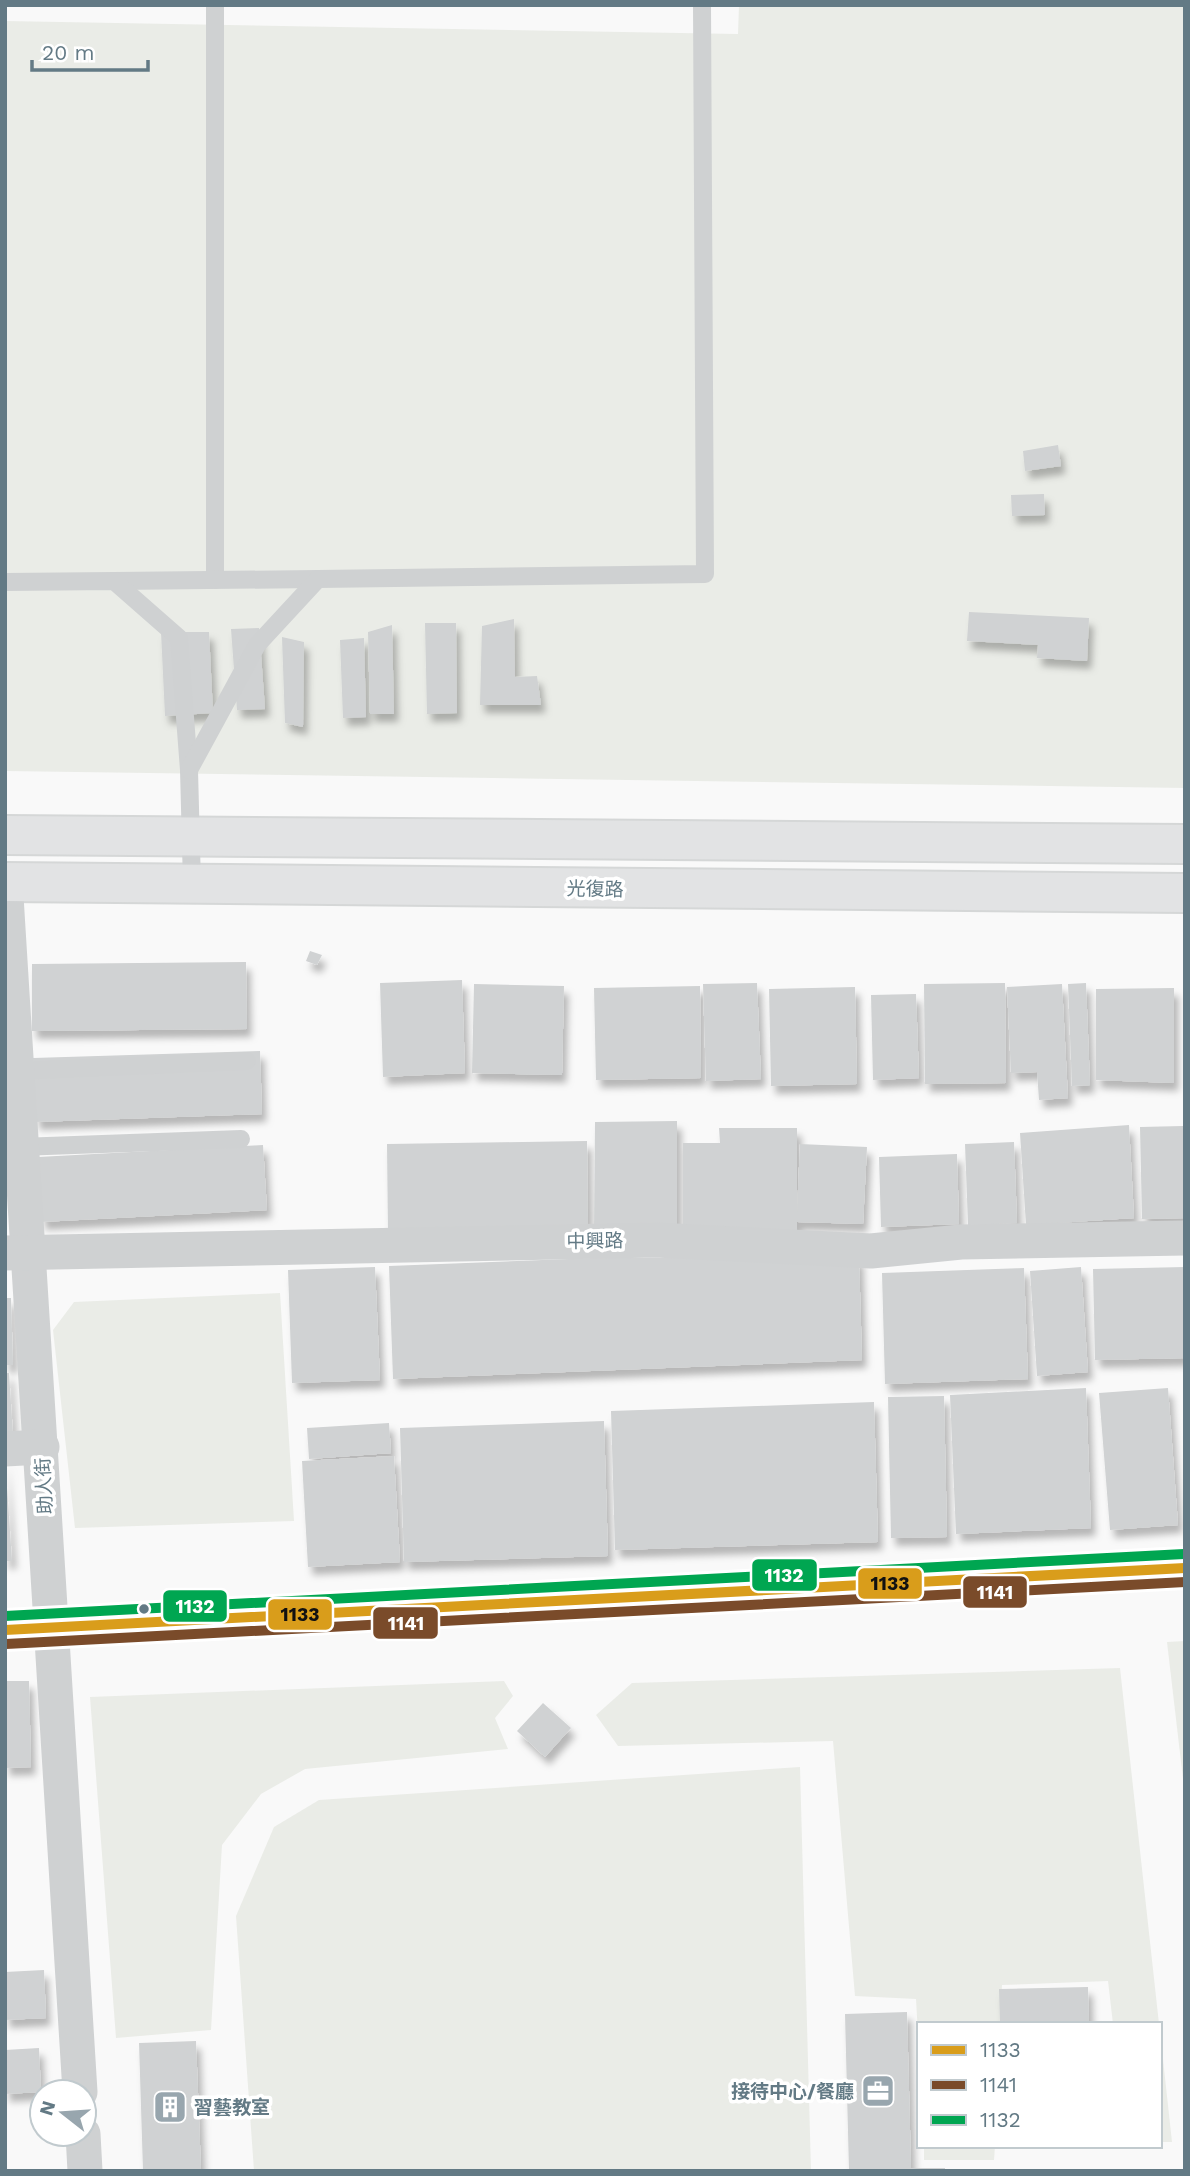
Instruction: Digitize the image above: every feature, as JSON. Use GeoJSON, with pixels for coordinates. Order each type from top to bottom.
{"type":"FeatureCollection","features":[{"type":"Feature","properties":{"kind":"main road"},"geometry":{"type":"LineString","coordinates":[[5,835],[1185,844]]}},
{"type":"Feature","properties":{"kind":"main road","name":"光復路"},"geometry":{"type":"LineString","coordinates":[[5,881],[1185,893]]}},
{"type":"Feature","properties":{"kind":"street","name":"助人街"},"geometry":{"type":"LineString","coordinates":[[5,881],[19,1147],[17,1253],[42,1447],[79,2078]]}},
{"type":"Feature","properties":{"kind":"street","name":"中興路"},"geometry":{"type":"LineString","coordinates":[[17,1253],[656,1240],[871,1251],[961,1242],[1185,1238]]}},
{"type":"Feature","properties":{"kind":"street"},"geometry":{"type":"LineString","coordinates":[[5,1449],[42,1447]]}},
{"type":"Feature","properties":{"kind":"street"},"geometry":{"type":"LineString","coordinates":[[5,1630],[1185,1568]]}},
{"type":"Feature","properties":{"kind":"street"},"geometry":{"type":"LineString","coordinates":[[84,2148],[85,2171]]}},
{"type":"Feature","properties":{"kind":"lane"},"geometry":{"type":"LineString","coordinates":[[215,5],[215,580]]}},
{"type":"Feature","properties":{"kind":"lane"},"geometry":{"type":"LineString","coordinates":[[5,582],[705,574],[702,5]]}},
{"type":"Feature","properties":{"kind":"lane"},"geometry":{"type":"LineString","coordinates":[[189,770],[257,645],[318,579]]}},
{"type":"Feature","properties":{"kind":"lane"},"geometry":{"type":"LineString","coordinates":[[114,581],[179,638],[189,770],[192,884]]}},
{"type":"Feature","properties":{"kind":"lane"},"geometry":{"type":"LineString","coordinates":[[16,1071],[247,1061]]}},
{"type":"Feature","properties":{"kind":"lane"},"geometry":{"type":"LineString","coordinates":[[19,1147],[241,1139]]}},
{"type":"Feature","properties":{"kind":"shaded area"},"geometry":{"type":"Polygon","coordinates":[[[739,5],[1185,5],[1185,788],[5,771],[5,21],[738,34],[739,5]]]}},
{"type":"Feature","properties":{"kind":"shaded area"},"geometry":{"type":"Polygon","coordinates":[[[280,1293],[294,1521],[75,1528],[53,1330],[74,1302],[280,1293]]]}},
{"type":"Feature","properties":{"kind":"shaded area"},"geometry":{"type":"Polygon","coordinates":[[[1185,1641],[1185,1796],[1167,1642],[1185,1641]]]}},
{"type":"Feature","properties":{"kind":"shaded area"},"geometry":{"type":"Polygon","coordinates":[[[1120,1668],[1159,2022],[1113,2022],[1108,1981],[1002,1985],[1000,2022],[917,2022],[916,1999],[855,1996],[833,1741],[618,1746],[596,1715],[632,1683],[1120,1668]]]}},
{"type":"Feature","properties":{"kind":"shaded area"},"geometry":{"type":"Polygon","coordinates":[[[504,1681],[513,1696],[495,1718],[508,1749],[305,1769],[261,1794],[222,1845],[211,2030],[116,2038],[90,1697],[504,1681]]]}},
{"type":"Feature","properties":{"kind":"shaded area"},"geometry":{"type":"Polygon","coordinates":[[[800,1767],[811,2171],[254,2171],[236,1916],[274,1827],[319,1800],[800,1767]]]}},
{"type":"Feature","properties":{"kind":"shaded area"},"geometry":{"type":"Polygon","coordinates":[[[1162,2050],[1172,2142],[1162,2142],[1162,2050]]]}},
{"type":"Feature","properties":{"kind":"shaded area"},"geometry":{"type":"Polygon","coordinates":[[[924,2148],[995,2148],[994,2160],[924,2160],[924,2148]]]}},
{"type":"Feature","properties":{"kind":"building"},"geometry":{"type":"Polygon","coordinates":[[[1058,445],[1061,466],[1025,471],[1023,451],[1058,445]]]}},
{"type":"Feature","properties":{"kind":"building"},"geometry":{"type":"Polygon","coordinates":[[[1044,494],[1045,515],[1012,516],[1011,495],[1044,494]]]}},
{"type":"Feature","properties":{"kind":"building"},"geometry":{"type":"Polygon","coordinates":[[[969,612],[1089,618],[1087,661],[1037,658],[1038,645],[967,641],[969,612]]]}},
{"type":"Feature","properties":{"kind":"building"},"geometry":{"type":"Polygon","coordinates":[[[514,619],[515,677],[537,676],[541,705],[480,705],[482,626],[514,619]]]}},
{"type":"Feature","properties":{"kind":"building"},"geometry":{"type":"Polygon","coordinates":[[[425,623],[456,623],[457,713],[427,714],[425,623]]]}},
{"type":"Feature","properties":{"kind":"building"},"geometry":{"type":"Polygon","coordinates":[[[392,625],[394,714],[370,714],[368,632],[392,625]]]}},
{"type":"Feature","properties":{"kind":"building"},"geometry":{"type":"Polygon","coordinates":[[[259,628],[265,709],[237,710],[231,629],[259,628]]]}},
{"type":"Feature","properties":{"kind":"building"},"geometry":{"type":"Polygon","coordinates":[[[161,632],[209,632],[213,713],[165,716],[161,632]]]}},
{"type":"Feature","properties":{"kind":"building"},"geometry":{"type":"Polygon","coordinates":[[[282,637],[304,642],[303,727],[285,723],[282,637]]]}},
{"type":"Feature","properties":{"kind":"building"},"geometry":{"type":"Polygon","coordinates":[[[364,638],[366,717],[343,718],[340,640],[364,638]]]}},
{"type":"Feature","properties":{"kind":"building"},"geometry":{"type":"Polygon","coordinates":[[[310,951],[322,955],[317,965],[306,961],[310,951]]]}},
{"type":"Feature","properties":{"kind":"building"},"geometry":{"type":"Polygon","coordinates":[[[246,962],[247,1029],[32,1031],[32,964],[246,962]]]}},
{"type":"Feature","properties":{"kind":"building"},"geometry":{"type":"Polygon","coordinates":[[[462,980],[465,1073],[383,1077],[380,983],[462,980]]]}},
{"type":"Feature","properties":{"kind":"building"},"geometry":{"type":"Polygon","coordinates":[[[757,983],[761,1079],[706,1081],[703,984],[757,983]]]}},
{"type":"Feature","properties":{"kind":"building"},"geometry":{"type":"Polygon","coordinates":[[[1005,983],[1006,1083],[925,1084],[924,984],[1005,983]]]}},
{"type":"Feature","properties":{"kind":"building"},"geometry":{"type":"Polygon","coordinates":[[[1086,983],[1090,1085],[1072,1086],[1068,984],[1086,983]]]}},
{"type":"Feature","properties":{"kind":"building"},"geometry":{"type":"Polygon","coordinates":[[[474,984],[564,986],[562,1075],[472,1073],[474,984]]]}},
{"type":"Feature","properties":{"kind":"building"},"geometry":{"type":"Polygon","coordinates":[[[1062,984],[1068,1098],[1039,1100],[1037,1072],[1011,1073],[1007,987],[1062,984]]]}},
{"type":"Feature","properties":{"kind":"building"},"geometry":{"type":"Polygon","coordinates":[[[700,986],[701,1078],[596,1080],[594,988],[700,986]]]}},
{"type":"Feature","properties":{"kind":"building"},"geometry":{"type":"Polygon","coordinates":[[[855,987],[857,1084],[771,1086],[769,989],[855,987]]]}},
{"type":"Feature","properties":{"kind":"building"},"geometry":{"type":"Polygon","coordinates":[[[1174,988],[1174,1083],[1096,1080],[1096,989],[1174,988]]]}},
{"type":"Feature","properties":{"kind":"building"},"geometry":{"type":"Polygon","coordinates":[[[916,994],[919,1078],[873,1080],[871,995],[916,994]]]}},
{"type":"Feature","properties":{"kind":"building"},"geometry":{"type":"Polygon","coordinates":[[[260,1051],[262,1114],[35,1122],[33,1058],[260,1051]]]}},
{"type":"Feature","properties":{"kind":"building"},"geometry":{"type":"Polygon","coordinates":[[[677,1121],[677,1231],[594,1231],[595,1122],[677,1121]]]}},
{"type":"Feature","properties":{"kind":"building"},"geometry":{"type":"Polygon","coordinates":[[[1129,1125],[1134,1218],[1026,1225],[1020,1133],[1129,1125]]]}},
{"type":"Feature","properties":{"kind":"building"},"geometry":{"type":"Polygon","coordinates":[[[1183,1126],[1185,1218],[1142,1219],[1140,1127],[1183,1126]]]}},
{"type":"Feature","properties":{"kind":"building"},"geometry":{"type":"Polygon","coordinates":[[[719,1128],[797,1128],[797,1212],[800,1144],[867,1147],[863,1224],[797,1222],[797,1231],[683,1232],[683,1143],[720,1143],[719,1128]]]}},
{"type":"Feature","properties":{"kind":"building"},"geometry":{"type":"Polygon","coordinates":[[[587,1141],[588,1231],[388,1234],[387,1144],[587,1141]]]}},
{"type":"Feature","properties":{"kind":"building"},"geometry":{"type":"Polygon","coordinates":[[[1014,1142],[1017,1223],[968,1225],[965,1144],[1014,1142]]]}},
{"type":"Feature","properties":{"kind":"building"},"geometry":{"type":"Polygon","coordinates":[[[263,1145],[267,1210],[41,1222],[38,1157],[263,1145]]]}},
{"type":"Feature","properties":{"kind":"building"},"geometry":{"type":"Polygon","coordinates":[[[957,1154],[959,1224],[881,1227],[879,1157],[957,1154]]]}},
{"type":"Feature","properties":{"kind":"building"},"geometry":{"type":"Polygon","coordinates":[[[859,1257],[862,1360],[393,1379],[389,1266],[594,1258],[859,1257]]]}},
{"type":"Feature","properties":{"kind":"building"},"geometry":{"type":"Polygon","coordinates":[[[375,1267],[380,1380],[292,1383],[288,1270],[375,1267]]]}},
{"type":"Feature","properties":{"kind":"building"},"geometry":{"type":"Polygon","coordinates":[[[1081,1267],[1088,1372],[1037,1376],[1030,1271],[1081,1267]]]}},
{"type":"Feature","properties":{"kind":"building"},"geometry":{"type":"Polygon","coordinates":[[[1185,1267],[1185,1358],[1095,1360],[1093,1269],[1185,1267]]]}},
{"type":"Feature","properties":{"kind":"building"},"geometry":{"type":"Polygon","coordinates":[[[1024,1268],[1028,1379],[885,1384],[882,1273],[1024,1268]]]}},
{"type":"Feature","properties":{"kind":"building"},"geometry":{"type":"Polygon","coordinates":[[[5,1298],[11,1298],[13,1365],[5,1365],[5,1298]]]}},
{"type":"Feature","properties":{"kind":"building"},"geometry":{"type":"Polygon","coordinates":[[[5,1373],[9,1373],[13,1435],[5,1435],[5,1373]]]}},
{"type":"Feature","properties":{"kind":"building"},"geometry":{"type":"Polygon","coordinates":[[[1086,1388],[1091,1528],[956,1534],[950,1395],[1086,1388]]]}},
{"type":"Feature","properties":{"kind":"building"},"geometry":{"type":"Polygon","coordinates":[[[1168,1388],[1178,1525],[1110,1530],[1099,1393],[1168,1388]]]}},
{"type":"Feature","properties":{"kind":"building"},"geometry":{"type":"Polygon","coordinates":[[[944,1396],[947,1537],[891,1538],[888,1397],[944,1396]]]}},
{"type":"Feature","properties":{"kind":"building"},"geometry":{"type":"Polygon","coordinates":[[[874,1402],[878,1542],[615,1550],[611,1411],[874,1402]]]}},
{"type":"Feature","properties":{"kind":"building"},"geometry":{"type":"Polygon","coordinates":[[[604,1421],[608,1556],[404,1562],[400,1428],[604,1421]]]}},
{"type":"Feature","properties":{"kind":"building"},"geometry":{"type":"Polygon","coordinates":[[[389,1423],[391,1453],[309,1459],[307,1428],[389,1423]]]}},
{"type":"Feature","properties":{"kind":"building"},"geometry":{"type":"Polygon","coordinates":[[[394,1456],[400,1562],[308,1567],[302,1461],[394,1456]]]}},
{"type":"Feature","properties":{"kind":"building"},"geometry":{"type":"Polygon","coordinates":[[[5,1457],[12,1561],[5,1561],[5,1457]]]}},
{"type":"Feature","properties":{"kind":"building"},"geometry":{"type":"Polygon","coordinates":[[[5,1681],[29,1681],[31,1767],[5,1768],[5,1681]]]}},
{"type":"Feature","properties":{"kind":"building"},"geometry":{"type":"Polygon","coordinates":[[[543,1703],[571,1728],[545,1757],[517,1731],[543,1703]]]}},
{"type":"Feature","properties":{"kind":"building"},"geometry":{"type":"Polygon","coordinates":[[[44,1970],[46,2018],[5,2020],[5,1972],[44,1970]]]}},
{"type":"Feature","properties":{"kind":"building"},"geometry":{"type":"Polygon","coordinates":[[[1088,1987],[1089,2022],[1000,2022],[999,1989],[1088,1987]]]}},
{"type":"Feature","properties":{"kind":"building","name":"接待中心/餐廳"},"geometry":{"type":"Polygon","coordinates":[[[907,2012],[911,2168],[945,2168],[945,2171],[849,2171],[845,2014],[907,2012]]]}},
{"type":"Feature","properties":{"kind":"building","name":"習藝教室"},"geometry":{"type":"Polygon","coordinates":[[[196,2041],[201,2171],[143,2171],[139,2043],[196,2041]]]}},
{"type":"Feature","properties":{"kind":"building"},"geometry":{"type":"Polygon","coordinates":[[[39,2048],[40,2078],[28,2078],[28,2093],[5,2094],[5,2050],[39,2048]]]}},
{"type":"Feature","properties":{"kind":"transit line","name":"1132"},"geometry":{"type":"LineString","coordinates":[[5,1616],[1184,1554]]}},
{"type":"Feature","properties":{"kind":"transit line","name":"1133"},"geometry":{"type":"LineString","coordinates":[[5,1630],[1185,1568]]}},
{"type":"Feature","properties":{"kind":"transit line","name":"1141"},"geometry":{"type":"LineString","coordinates":[[6,1644],[1185,1582]]}},
{"type":"Feature","properties":{"kind":"place","name":"接待中心/餐廳"},"geometry":{"type":"Point","coordinates":[878,2091]}},
{"type":"Feature","properties":{"kind":"place","name":"習藝教室"},"geometry":{"type":"Point","coordinates":[170,2107]}}]}
